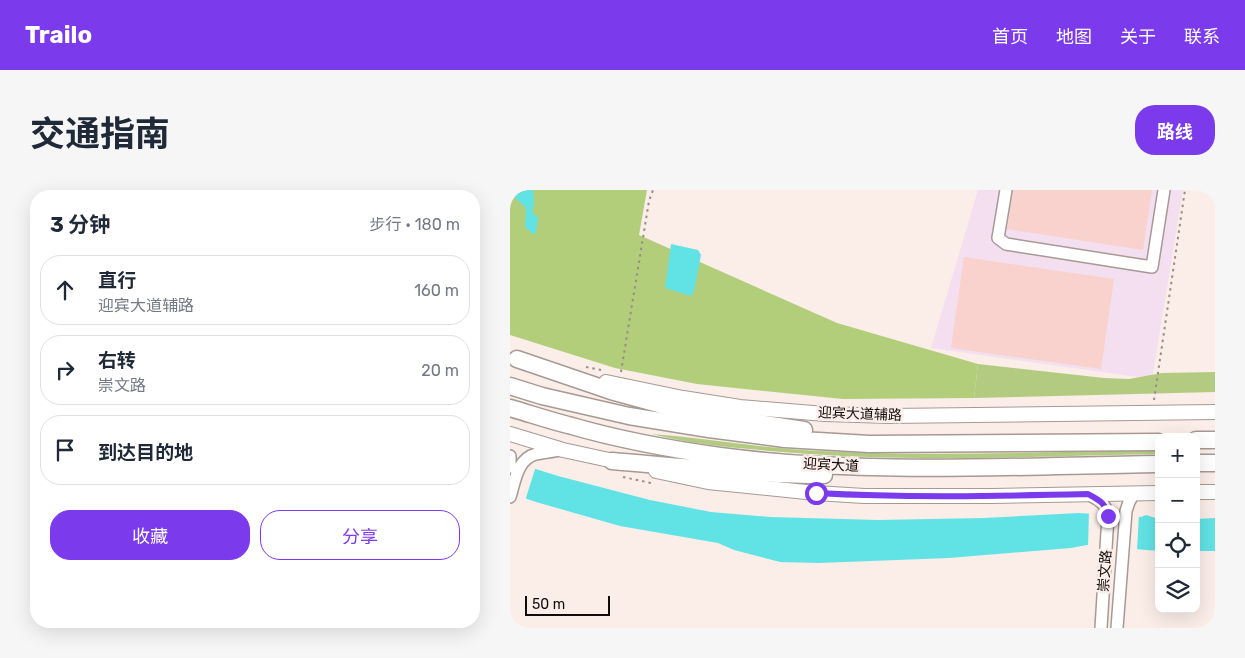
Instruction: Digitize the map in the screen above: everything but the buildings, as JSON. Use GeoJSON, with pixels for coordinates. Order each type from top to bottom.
{"type":"FeatureCollection","features":[{"type":"Feature","properties":{"kind":"highway"},"geometry":{"type":"LineString","coordinates":[[513,358],[611,391],[662,405],[733,419],[798,430],[888,435],[960,444]]}},
{"type":"Feature","properties":{"kind":"highway","name":"迎宾大道"},"geometry":{"type":"LineString","coordinates":[[510,386],[585,407],[629,416],[785,439],[869,444],[1155,442]]}},
{"type":"Feature","properties":{"kind":"highway","name":"迎宾大道"},"geometry":{"type":"LineString","coordinates":[[510,408],[572,427],[625,439],[706,454],[750,459],[848,466],[932,468],[1155,464]]}},
{"type":"Feature","properties":{"kind":"highway"},"geometry":{"type":"LineString","coordinates":[[1200,440],[1215,440]]}},
{"type":"Feature","properties":{"kind":"highway"},"geometry":{"type":"LineString","coordinates":[[612,461],[796,475],[943,477],[1012,476],[1078,465]]}},
{"type":"Feature","properties":{"kind":"highway"},"geometry":{"type":"LineString","coordinates":[[1200,463],[1215,462]]}},
{"type":"Feature","properties":{"kind":"main road","name":"迎宾大道辅路"},"geometry":{"type":"LineString","coordinates":[[513,358],[576,375],[683,398],[740,406],[825,414],[889,416],[1215,412]]}},
{"type":"Feature","properties":{"kind":"main road"},"geometry":{"type":"LineString","coordinates":[[510,434],[563,450],[708,482],[816,493],[864,496],[1155,493]]}},
{"type":"Feature","properties":{"kind":"main road"},"geometry":{"type":"LineString","coordinates":[[1200,492],[1215,492]]}},
{"type":"Feature","properties":{"kind":"street"},"geometry":{"type":"LineString","coordinates":[[1006,190],[998,238],[1006,244],[1152,267],[1164,190]]}},
{"type":"Feature","properties":{"kind":"street"},"geometry":{"type":"LineString","coordinates":[[510,497],[520,464],[525,459],[534,454],[563,450]]}},
{"type":"Feature","properties":{"kind":"street"},"geometry":{"type":"LineString","coordinates":[[510,456],[510,467]]}},
{"type":"Feature","properties":{"kind":"street","name":"崇文路"},"geometry":{"type":"LineString","coordinates":[[1116,628],[1126,511],[1134,493]]}},
{"type":"Feature","properties":{"kind":"street","name":"崇文路"},"geometry":{"type":"LineString","coordinates":[[1088,494],[1100,501],[1106,508],[1108,516],[1101,628]]}},
{"type":"Feature","properties":{"kind":"path"},"geometry":{"type":"LineString","coordinates":[[621,376],[649,201],[653,190]]}},
{"type":"Feature","properties":{"kind":"path"},"geometry":{"type":"LineString","coordinates":[[1154,403],[1185,190]]}},
{"type":"Feature","properties":{"kind":"path"},"geometry":{"type":"LineString","coordinates":[[583,366],[602,371]]}},
{"type":"Feature","properties":{"kind":"shaded area"},"geometry":{"type":"Polygon","coordinates":[[[978,190],[1183,190],[1152,379],[931,348],[978,190]]]}},
{"type":"Feature","properties":{"kind":"green space"},"geometry":{"type":"Polygon","coordinates":[[[510,190],[647,190],[639,235],[837,323],[978,364],[974,398],[843,399],[697,384],[615,368],[510,335],[510,190]]]}},
{"type":"Feature","properties":{"kind":"green space"},"geometry":{"type":"Polygon","coordinates":[[[978,364],[1129,379],[1162,373],[1215,372],[1215,392],[974,398],[978,364]]]}},
{"type":"Feature","properties":{"kind":"green space"},"geometry":{"type":"Polygon","coordinates":[[[652,434],[800,450],[863,453],[990,454],[1155,450],[1155,454],[971,458],[877,457],[783,452],[684,441],[652,434]]]}},
{"type":"Feature","properties":{"kind":"water"},"geometry":{"type":"Polygon","coordinates":[[[510,190],[533,190],[534,204],[532,211],[534,215],[538,216],[536,233],[533,234],[525,227],[525,207],[510,193],[510,190]]]}},
{"type":"Feature","properties":{"kind":"water"},"geometry":{"type":"Polygon","coordinates":[[[671,244],[698,250],[701,255],[694,291],[691,296],[665,288],[671,244]]]}},
{"type":"Feature","properties":{"kind":"water"},"geometry":{"type":"Polygon","coordinates":[[[510,461],[558,476],[650,500],[711,512],[770,517],[878,520],[984,518],[1079,513],[1141,517],[1146,515],[1155,518],[1155,551],[1087,545],[949,558],[819,563],[780,562],[734,550],[718,543],[620,526],[510,493],[510,461]]]}},
{"type":"Feature","properties":{"kind":"water"},"geometry":{"type":"Polygon","coordinates":[[[1215,518],[1215,551],[1200,551],[1200,519],[1215,518]]]}},
{"type":"Feature","properties":{"kind":"pier"},"geometry":{"type":"Polygon","coordinates":[[[510,459],[536,466],[525,501],[510,496],[510,459]]]}},
{"type":"Feature","properties":{"kind":"pier"},"geometry":{"type":"Polygon","coordinates":[[[1089,511],[1139,514],[1137,551],[1088,547],[1089,511]]]}},
{"type":"Feature","properties":{"kind":"route"},"geometry":{"type":"LineString","coordinates":[[816,493],[864,496],[1088,494],[1100,501],[1106,508],[1108,516]]}}]}
